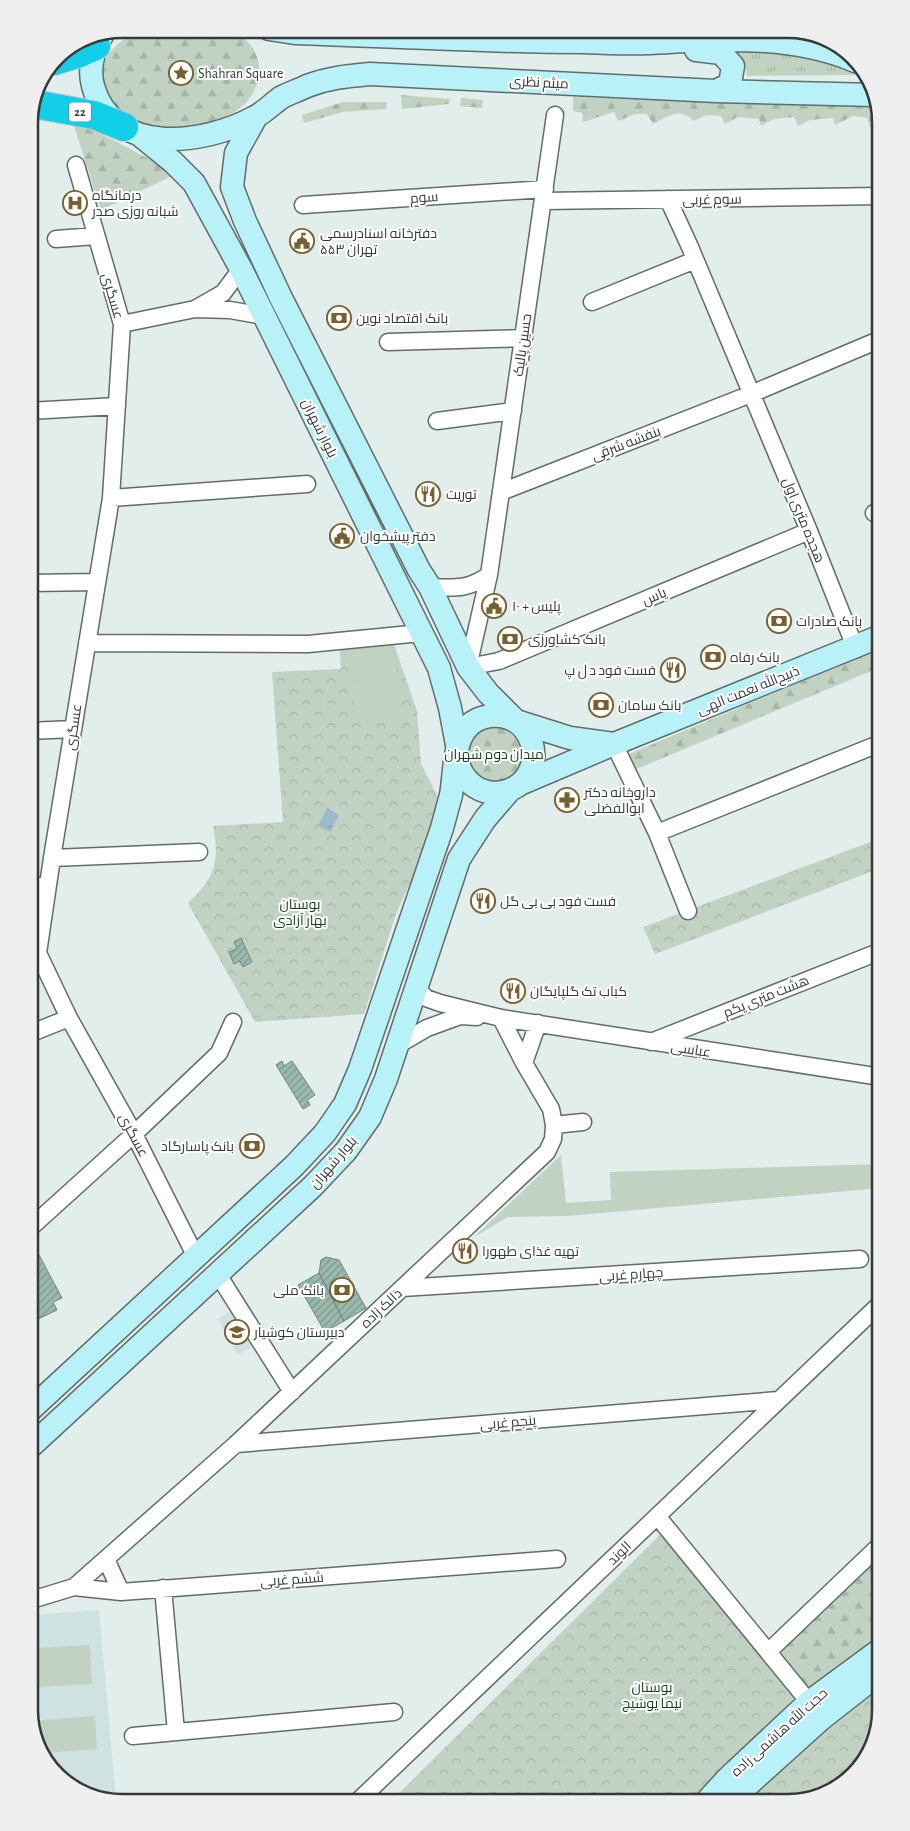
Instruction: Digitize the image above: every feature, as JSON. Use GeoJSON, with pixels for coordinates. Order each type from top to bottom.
{"type":"FeatureCollection","features":[{"type":"Feature","properties":{"kind":"highway"},"geometry":{"type":"LineString","coordinates":[[67,57],[96,42]]}},
{"type":"Feature","properties":{"kind":"highway","name":"22"},"geometry":{"type":"LineString","coordinates":[[39,105],[94,115],[132,131]]}},
{"type":"Feature","properties":{"kind":"street"},"geometry":{"type":"LineString","coordinates":[[428,38],[535,42],[764,41],[824,51],[841,56]]}},
{"type":"Feature","properties":{"kind":"street","name":"بلوار شهران"},"geometry":{"type":"LineString","coordinates":[[38,1403],[294,1166],[324,1133],[346,1104],[360,1069],[442,828],[450,795],[457,751],[450,708],[439,668],[241,269],[194,182],[173,162],[107,113],[96,96],[90,76],[93,56],[99,41]]}},
{"type":"Feature","properties":{"kind":"street"},"geometry":{"type":"LineString","coordinates":[[648,43],[721,53],[733,66],[732,75],[730,84],[716,91]]}},
{"type":"Feature","properties":{"kind":"street","name":"میثم نظری"},"geometry":{"type":"LineString","coordinates":[[256,117],[282,97],[306,86],[331,78],[370,74],[716,91],[868,95]]}},
{"type":"Feature","properties":{"kind":"street","name":"حسین پالیک"},"geometry":{"type":"LineString","coordinates":[[468,667],[489,575],[555,114]]}},
{"type":"Feature","properties":{"kind":"street"},"geometry":{"type":"LineString","coordinates":[[132,131],[163,139],[202,137],[222,132],[256,117]]}},
{"type":"Feature","properties":{"kind":"street","name":"بلوار شهران"},"geometry":{"type":"LineString","coordinates":[[256,117],[236,153],[232,188],[244,222],[419,570],[430,587],[468,667],[488,693],[516,721]]}},
{"type":"Feature","properties":{"kind":"street","name":"عسگری"},"geometry":{"type":"LineString","coordinates":[[76,166],[122,324],[111,498],[38,953],[69,1018],[134,1134],[196,1257]]}},
{"type":"Feature","properties":{"kind":"street","name":"سوم غربی"},"geometry":{"type":"LineString","coordinates":[[544,195],[668,200],[872,196]]}},
{"type":"Feature","properties":{"kind":"street","name":"سوم"},"geometry":{"type":"LineString","coordinates":[[303,205],[544,195]]}},
{"type":"Feature","properties":{"kind":"street","name":"هجده متری اول"},"geometry":{"type":"LineString","coordinates":[[668,200],[695,260],[855,647]]}},
{"type":"Feature","properties":{"kind":"street"},"geometry":{"type":"LineString","coordinates":[[56,239],[96,236]]}},
{"type":"Feature","properties":{"kind":"street"},"geometry":{"type":"LineString","coordinates":[[592,302],[695,260]]}},
{"type":"Feature","properties":{"kind":"street"},"geometry":{"type":"LineString","coordinates":[[195,309],[223,293],[241,269]]}},
{"type":"Feature","properties":{"kind":"street"},"geometry":{"type":"LineString","coordinates":[[122,324],[195,309],[230,310],[264,316]]}},
{"type":"Feature","properties":{"kind":"street"},"geometry":{"type":"LineString","coordinates":[[388,342],[524,338]]}},
{"type":"Feature","properties":{"kind":"street","name":"بنفشه شرقی"},"geometry":{"type":"LineString","coordinates":[[501,492],[751,394],[872,343]]}},
{"type":"Feature","properties":{"kind":"street"},"geometry":{"type":"LineString","coordinates":[[38,410],[117,406]]}},
{"type":"Feature","properties":{"kind":"street"},"geometry":{"type":"LineString","coordinates":[[437,421],[513,411]]}},
{"type":"Feature","properties":{"kind":"street"},"geometry":{"type":"LineString","coordinates":[[111,498],[306,484]]}},
{"type":"Feature","properties":{"kind":"street","name":"یاس"},"geometry":{"type":"LineString","coordinates":[[468,667],[499,661],[808,531]]}},
{"type":"Feature","properties":{"kind":"street"},"geometry":{"type":"LineString","coordinates":[[430,587],[459,589],[478,583],[489,575]]}},
{"type":"Feature","properties":{"kind":"street"},"geometry":{"type":"LineString","coordinates":[[38,583],[97,582]]}},
{"type":"Feature","properties":{"kind":"street"},"geometry":{"type":"LineString","coordinates":[[87,643],[308,644],[421,633]]}},
{"type":"Feature","properties":{"kind":"street","name":"ذبیح‌الله نعمت الهی"},"geometry":{"type":"LineString","coordinates":[[515,787],[614,744],[872,640]]}},
{"type":"Feature","properties":{"kind":"street"},"geometry":{"type":"LineString","coordinates":[[516,721],[525,729],[531,739],[534,751],[533,763],[528,774],[515,787],[498,793],[486,792],[474,787],[462,774],[457,751],[462,734],[470,724],[480,718],[498,716],[516,721],[570,738],[614,744],[666,853],[688,911]]}},
{"type":"Feature","properties":{"kind":"street"},"geometry":{"type":"LineString","coordinates":[[38,731],[73,729]]}},
{"type":"Feature","properties":{"kind":"street"},"geometry":{"type":"LineString","coordinates":[[657,833],[872,747]]}},
{"type":"Feature","properties":{"kind":"street","name":"بلوار شهران"},"geometry":{"type":"LineString","coordinates":[[38,1440],[313,1186],[346,1151],[370,1117],[459,859],[485,819],[515,787]]}},
{"type":"Feature","properties":{"kind":"street"},"geometry":{"type":"LineString","coordinates":[[52,858],[200,852]]}},
{"type":"Feature","properties":{"kind":"street"},"geometry":{"type":"LineString","coordinates":[[38,886],[48,886]]}},
{"type":"Feature","properties":{"kind":"street","name":"هشت متری یکم"},"geometry":{"type":"LineString","coordinates":[[651,1042],[872,954]]}},
{"type":"Feature","properties":{"kind":"street"},"geometry":{"type":"LineString","coordinates":[[416,988],[426,998],[440,1003],[501,1018],[524,1063],[551,1109],[554,1125],[583,1122]]}},
{"type":"Feature","properties":{"kind":"street"},"geometry":{"type":"LineString","coordinates":[[396,1046],[427,1028],[460,1016],[501,1018]]}},
{"type":"Feature","properties":{"kind":"street"},"geometry":{"type":"LineString","coordinates":[[38,1030],[69,1018]]}},
{"type":"Feature","properties":{"kind":"street","name":"عباسی"},"geometry":{"type":"LineString","coordinates":[[501,1018],[872,1076]]}},
{"type":"Feature","properties":{"kind":"street"},"geometry":{"type":"LineString","coordinates":[[38,1221],[134,1134],[219,1053],[233,1022]]}},
{"type":"Feature","properties":{"kind":"street"},"geometry":{"type":"LineString","coordinates":[[524,1063],[538,1023]]}},
{"type":"Feature","properties":{"kind":"street","name":"ذالک زاده"},"geometry":{"type":"LineString","coordinates":[[74,1587],[236,1444],[547,1152],[553,1139],[554,1125]]}},
{"type":"Feature","properties":{"kind":"street","name":"چهارم غربی"},"geometry":{"type":"LineString","coordinates":[[402,1288],[860,1259]]}},
{"type":"Feature","properties":{"kind":"street"},"geometry":{"type":"LineString","coordinates":[[217,1274],[292,1392]]}},
{"type":"Feature","properties":{"kind":"street","name":"الوند"},"geometry":{"type":"LineString","coordinates":[[366,1793],[872,1312]]}},
{"type":"Feature","properties":{"kind":"street","name":"پنجم غربی"},"geometry":{"type":"LineString","coordinates":[[236,1444],[780,1400]]}},
{"type":"Feature","properties":{"kind":"street"},"geometry":{"type":"LineString","coordinates":[[657,1516],[809,1702]]}},
{"type":"Feature","properties":{"kind":"street"},"geometry":{"type":"LineString","coordinates":[[769,1652],[872,1553]]}},
{"type":"Feature","properties":{"kind":"street","name":"ششم غربی"},"geometry":{"type":"LineString","coordinates":[[38,1598],[74,1587],[121,1592],[557,1558]]}},
{"type":"Feature","properties":{"kind":"street"},"geometry":{"type":"LineString","coordinates":[[106,1559],[121,1592]]}},
{"type":"Feature","properties":{"kind":"street"},"geometry":{"type":"LineString","coordinates":[[163,1588],[176,1732]]}},
{"type":"Feature","properties":{"kind":"street","name":"حجت الله هاشمی زاده"},"geometry":{"type":"LineString","coordinates":[[713,1794],[809,1702],[872,1656]]}},
{"type":"Feature","properties":{"kind":"street"},"geometry":{"type":"LineString","coordinates":[[739,1794],[821,1718],[872,1679]]}},
{"type":"Feature","properties":{"kind":"street"},"geometry":{"type":"LineString","coordinates":[[133,1736],[394,1712]]}},
{"type":"Feature","properties":{"kind":"shaded area","name":"دبیرستان کوشیار"},"geometry":{"type":"Polygon","coordinates":[[[235,1308],[256,1345],[238,1355],[218,1319],[235,1308]]]}},
{"type":"Feature","properties":{"kind":"shaded area"},"geometry":{"type":"Polygon","coordinates":[[[99,1610],[115,1793],[99,1791],[70,1776],[55,1761],[44,1742],[39,1726],[38,1710],[38,1614],[99,1610]]]}},
{"type":"Feature","properties":{"kind":"green space"},"geometry":{"type":"Polygon","coordinates":[[[244,38],[255,51],[258,58],[259,72],[256,87],[244,105],[213,122],[171,128],[143,123],[131,118],[113,104],[103,78],[103,68],[106,59],[111,51],[125,39],[244,38]]]}},
{"type":"Feature","properties":{"kind":"green space"},"geometry":{"type":"Polygon","coordinates":[[[723,49],[753,49],[839,63],[855,70],[858,75],[747,76],[743,60],[738,54],[723,49]]]}},
{"type":"Feature","properties":{"kind":"green space"},"geometry":{"type":"Polygon","coordinates":[[[401,95],[450,99],[449,104],[402,109],[401,95]]]}},
{"type":"Feature","properties":{"kind":"green space"},"geometry":{"type":"Polygon","coordinates":[[[573,97],[871,106],[872,127],[870,128],[868,118],[853,116],[835,125],[833,118],[810,120],[798,126],[794,117],[774,119],[761,126],[759,119],[738,117],[725,124],[721,116],[706,115],[694,121],[679,113],[670,115],[653,124],[647,114],[636,114],[618,121],[614,112],[583,122],[582,113],[573,111],[573,97]]]}},
{"type":"Feature","properties":{"kind":"green space"},"geometry":{"type":"Polygon","coordinates":[[[461,98],[483,100],[482,108],[460,106],[461,98]]]}},
{"type":"Feature","properties":{"kind":"green space"},"geometry":{"type":"Polygon","coordinates":[[[343,102],[387,102],[386,109],[343,112],[304,123],[302,115],[343,102]]]}},
{"type":"Feature","properties":{"kind":"green space"},"geometry":{"type":"Polygon","coordinates":[[[73,123],[95,131],[163,167],[174,175],[101,210],[73,123]]]}},
{"type":"Feature","properties":{"kind":"green space","name":"بوستان بهار آزادی"},"geometry":{"type":"Polygon","coordinates":[[[391,636],[417,711],[421,764],[440,801],[422,856],[396,914],[364,1014],[255,1022],[188,903],[210,877],[213,869],[216,850],[213,826],[283,822],[272,672],[341,669],[339,639],[391,636]]]}},
{"type":"Feature","properties":{"kind":"green space"},"geometry":{"type":"Polygon","coordinates":[[[394,644],[401,717],[356,721],[349,646],[394,644]]]}},
{"type":"Feature","properties":{"kind":"green space"},"geometry":{"type":"Polygon","coordinates":[[[872,652],[872,671],[634,770],[629,754],[872,652]]]}},
{"type":"Feature","properties":{"kind":"green space","name":"میدان دوم شهران"},"geometry":{"type":"Polygon","coordinates":[[[490,727],[500,727],[510,731],[518,739],[522,754],[518,769],[510,777],[500,781],[490,781],[480,777],[472,769],[468,759],[468,749],[472,739],[480,731],[490,727]]]}},
{"type":"Feature","properties":{"kind":"green space"},"geometry":{"type":"Polygon","coordinates":[[[872,841],[872,871],[655,954],[643,927],[872,841]]]}},
{"type":"Feature","properties":{"kind":"green space"},"geometry":{"type":"Polygon","coordinates":[[[561,1155],[566,1203],[611,1200],[610,1172],[872,1164],[872,1189],[568,1216],[508,1217],[474,1237],[561,1155]]]}},
{"type":"Feature","properties":{"kind":"green space","name":"بوستان نیما یوشیج"},"geometry":{"type":"Polygon","coordinates":[[[667,1528],[799,1692],[706,1794],[399,1793],[667,1528]]]}},
{"type":"Feature","properties":{"kind":"green space"},"geometry":{"type":"Polygon","coordinates":[[[872,1563],[872,1646],[813,1691],[779,1653],[872,1563]]]}},
{"type":"Feature","properties":{"kind":"green space"},"geometry":{"type":"Polygon","coordinates":[[[90,1645],[92,1684],[39,1687],[38,1648],[90,1645]]]}},
{"type":"Feature","properties":{"kind":"green space"},"geometry":{"type":"Polygon","coordinates":[[[872,1692],[871,1726],[868,1737],[852,1765],[844,1773],[821,1787],[805,1792],[756,1794],[831,1720],[872,1692]]]}},
{"type":"Feature","properties":{"kind":"green space"},"geometry":{"type":"Polygon","coordinates":[[[95,1716],[97,1749],[49,1752],[44,1742],[39,1720],[95,1716]]]}},
{"type":"Feature","properties":{"kind":"water"},"geometry":{"type":"Polygon","coordinates":[[[327,808],[339,815],[330,832],[318,826],[327,808]]]}},
{"type":"Feature","properties":{"kind":"building"},"geometry":{"type":"Polygon","coordinates":[[[241,938],[252,962],[243,967],[240,961],[234,964],[229,952],[237,949],[234,942],[241,938]]]}},
{"type":"Feature","properties":{"kind":"building"},"geometry":{"type":"Polygon","coordinates":[[[282,1061],[284,1066],[292,1061],[315,1095],[307,1100],[310,1105],[303,1109],[276,1065],[282,1061]]]}},
{"type":"Feature","properties":{"kind":"building"},"geometry":{"type":"Polygon","coordinates":[[[38,1253],[62,1298],[53,1302],[57,1310],[38,1319],[38,1253]]]}},
{"type":"Feature","properties":{"kind":"building","name":"بانک ملی"},"geometry":{"type":"Polygon","coordinates":[[[326,1257],[339,1260],[366,1308],[344,1321],[319,1273],[321,1260],[326,1257]]]}},
{"type":"Feature","properties":{"kind":"building"},"geometry":{"type":"Polygon","coordinates":[[[319,1273],[344,1321],[325,1332],[298,1285],[319,1273]]]}},
{"type":"Feature","properties":{"kind":"place","name":"Shahran Square"},"geometry":{"type":"Point","coordinates":[181,73]}},
{"type":"Feature","properties":{"kind":"place","name":"درمانگاه شبانه روزی صدر"},"geometry":{"type":"Point","coordinates":[75,203]}},
{"type":"Feature","properties":{"kind":"place","name":"دفترخانه اسنادرسمی ۵۵۳ تهران"},"geometry":{"type":"Point","coordinates":[302,241]}},
{"type":"Feature","properties":{"kind":"place","name":"بانک اقتصاد نوین"},"geometry":{"type":"Point","coordinates":[339,318]}},
{"type":"Feature","properties":{"kind":"place","name":"توریت"},"geometry":{"type":"Point","coordinates":[428,494]}},
{"type":"Feature","properties":{"kind":"place","name":"دفتر پیشخوان"},"geometry":{"type":"Point","coordinates":[342,536]}},
{"type":"Feature","properties":{"kind":"place","name":"پلیس + ۱۰"},"geometry":{"type":"Point","coordinates":[494,606]}},
{"type":"Feature","properties":{"kind":"place","name":"بانک صادرات"},"geometry":{"type":"Point","coordinates":[779,621]}},
{"type":"Feature","properties":{"kind":"place","name":"بانک کشاورزی"},"geometry":{"type":"Point","coordinates":[510,639]}},
{"type":"Feature","properties":{"kind":"place","name":"بانک رفاه"},"geometry":{"type":"Point","coordinates":[713,657]}},
{"type":"Feature","properties":{"kind":"place","name":"فست فود د ل پ"},"geometry":{"type":"Point","coordinates":[673,670]}},
{"type":"Feature","properties":{"kind":"place","name":"بانک سامان"},"geometry":{"type":"Point","coordinates":[601,705]}},
{"type":"Feature","properties":{"kind":"place","name":"داروخانه دکتر ابوالفضلی"},"geometry":{"type":"Point","coordinates":[567,800]}},
{"type":"Feature","properties":{"kind":"place","name":"فست فود بی بی گل"},"geometry":{"type":"Point","coordinates":[483,901]}},
{"type":"Feature","properties":{"kind":"place","name":"کباب تک گلپایگان"},"geometry":{"type":"Point","coordinates":[513,991]}},
{"type":"Feature","properties":{"kind":"place","name":"بانک پاسارگاد"},"geometry":{"type":"Point","coordinates":[252,1146]}},
{"type":"Feature","properties":{"kind":"place","name":"تهیه غذای طهورا"},"geometry":{"type":"Point","coordinates":[465,1251]}},
{"type":"Feature","properties":{"kind":"place","name":"بانک ملی"},"geometry":{"type":"Point","coordinates":[342,1290]}},
{"type":"Feature","properties":{"kind":"place","name":"دبیرستان کوشیار"},"geometry":{"type":"Point","coordinates":[237,1332]}}]}
